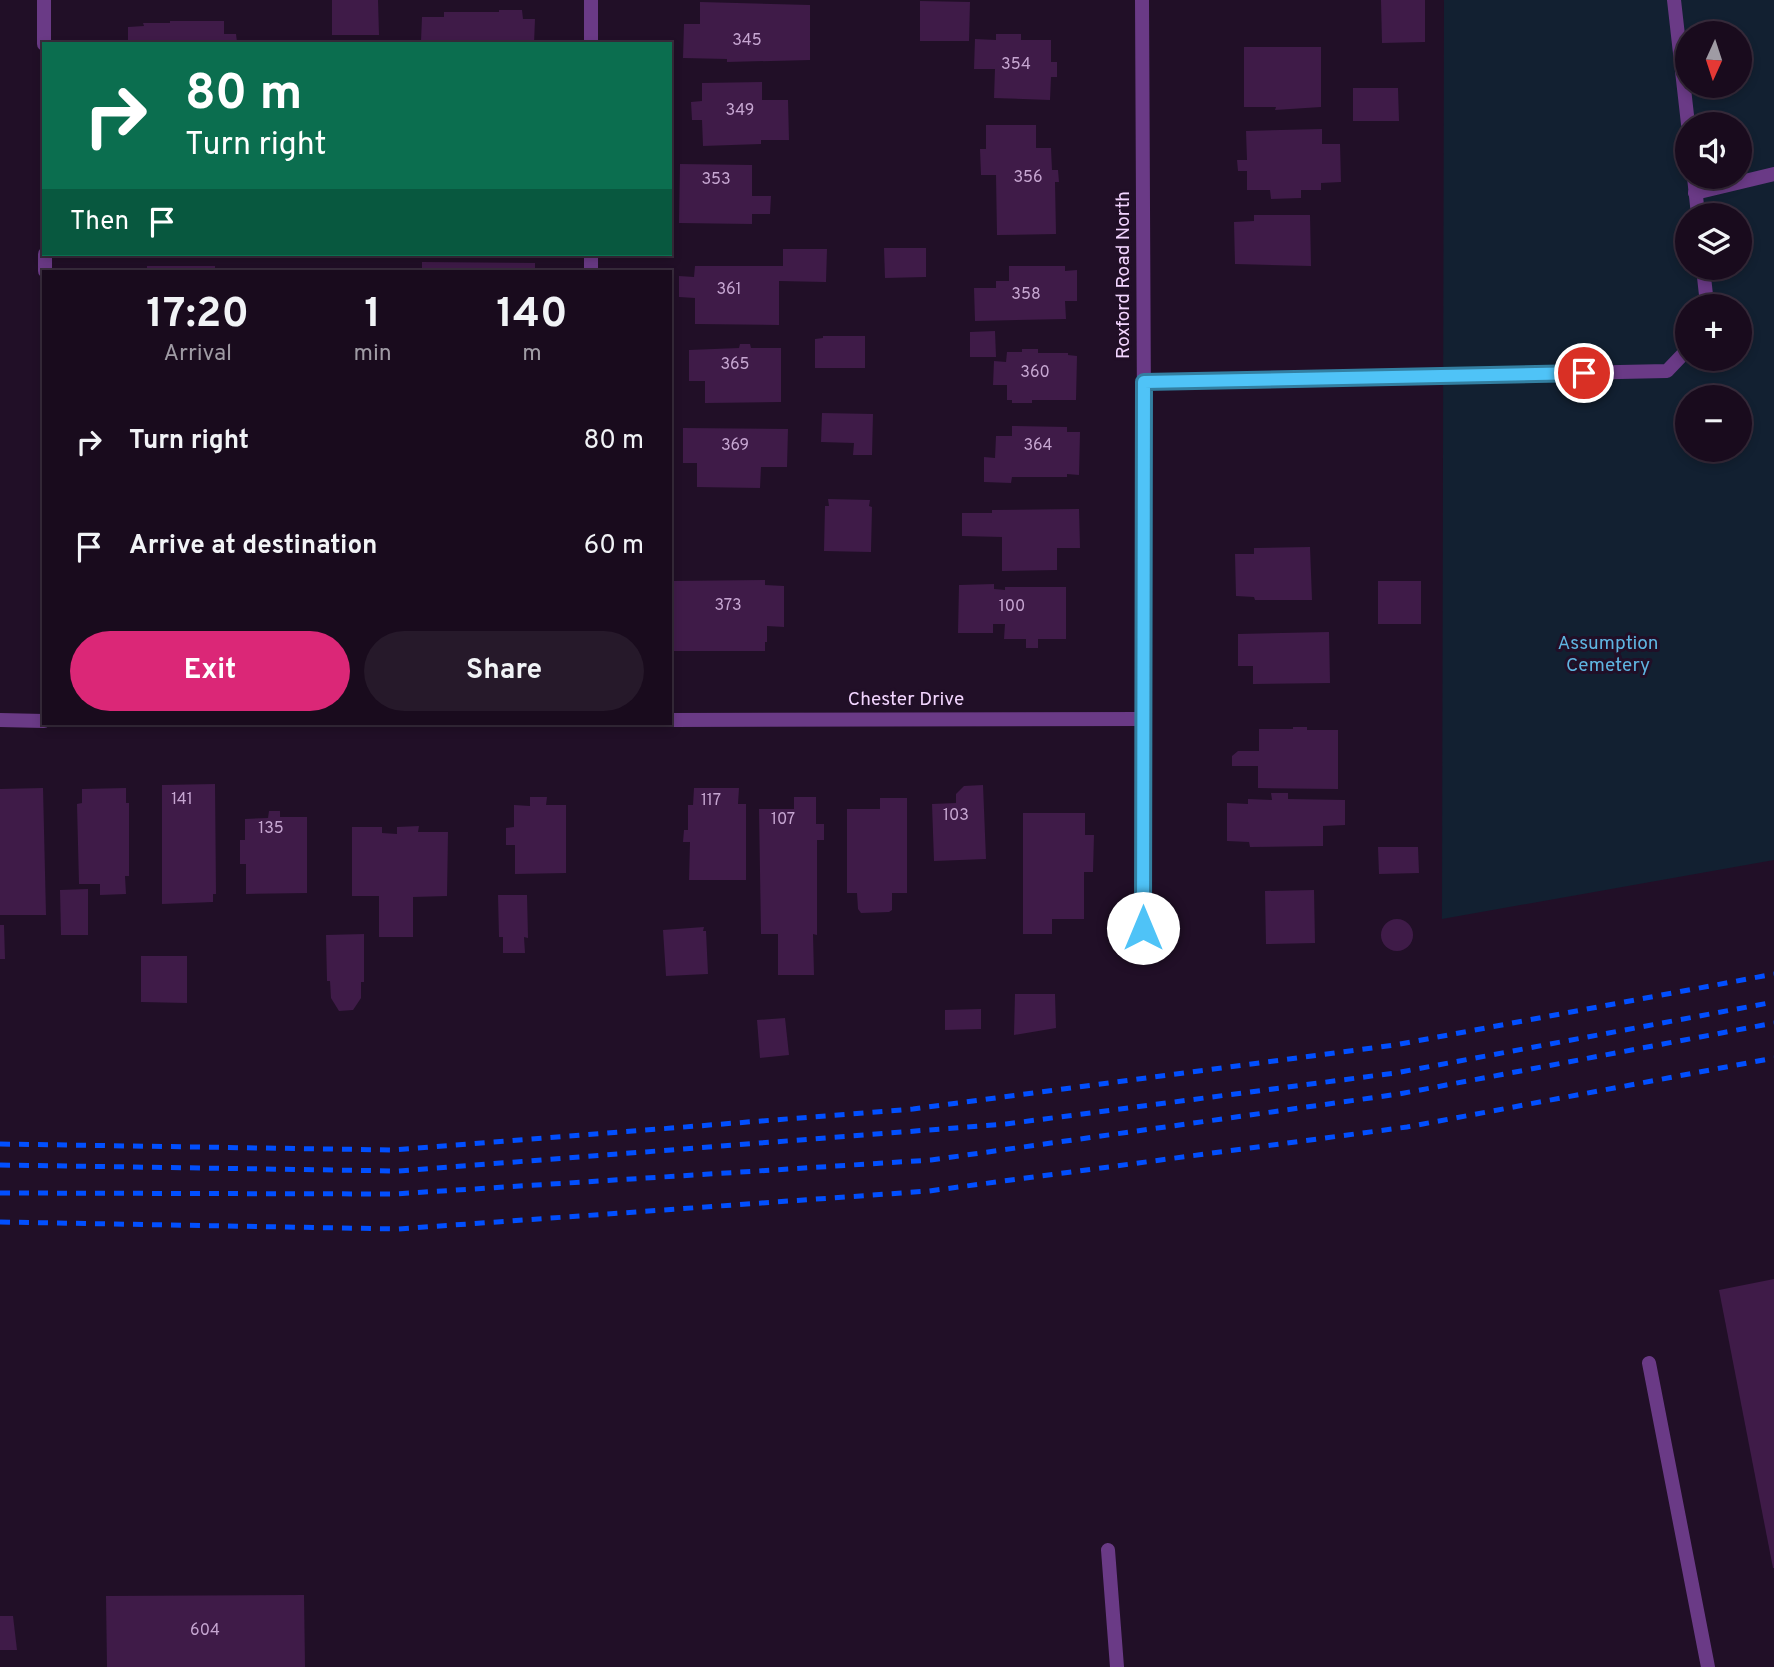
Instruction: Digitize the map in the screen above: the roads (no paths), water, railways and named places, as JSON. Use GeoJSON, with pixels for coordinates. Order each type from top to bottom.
{"type":"FeatureCollection","features":[{"type":"Feature","properties":{"kind":"street"},"geometry":{"type":"LineString","coordinates":[[44,0],[44,42]]}},
{"type":"Feature","properties":{"kind":"street"},"geometry":{"type":"LineString","coordinates":[[591,0],[591,42]]}},
{"type":"Feature","properties":{"kind":"street","name":"Roxford Road North"},"geometry":{"type":"LineString","coordinates":[[1142,0],[1145,617],[1143,928]]}},
{"type":"Feature","properties":{"kind":"street"},"geometry":{"type":"LineString","coordinates":[[1674,0],[1687,112]]}},
{"type":"Feature","properties":{"kind":"street"},"geometry":{"type":"LineString","coordinates":[[1695,193],[1774,174]]}},
{"type":"Feature","properties":{"kind":"street"},"geometry":{"type":"LineString","coordinates":[[1695,189],[1696,203]]}},
{"type":"Feature","properties":{"kind":"street"},"geometry":{"type":"LineString","coordinates":[[1144,382],[1667,371],[1675,363]]}},
{"type":"Feature","properties":{"kind":"street","name":"Chester Drive"},"geometry":{"type":"LineString","coordinates":[[672,720],[1143,719]]}},
{"type":"Feature","properties":{"kind":"street"},"geometry":{"type":"LineString","coordinates":[[0,720],[42,721]]}},
{"type":"Feature","properties":{"kind":"street"},"geometry":{"type":"LineString","coordinates":[[1649,1363],[1708,1667]]}},
{"type":"Feature","properties":{"kind":"street"},"geometry":{"type":"LineString","coordinates":[[1108,1550],[1117,1667]]}},
{"type":"Feature","properties":{"kind":"railway"},"geometry":{"type":"LineString","coordinates":[[0,1144],[393,1150],[913,1109],[1395,1045],[1774,974]]}},
{"type":"Feature","properties":{"kind":"railway"},"geometry":{"type":"LineString","coordinates":[[0,1165],[398,1171],[1006,1124],[1395,1073],[1774,1002]]}},
{"type":"Feature","properties":{"kind":"railway"},"geometry":{"type":"LineString","coordinates":[[0,1193],[394,1194],[931,1160],[1399,1094],[1774,1023]]}},
{"type":"Feature","properties":{"kind":"railway"},"geometry":{"type":"LineString","coordinates":[[0,1222],[398,1229],[929,1191],[1407,1127],[1774,1058]]}},
{"type":"Feature","properties":{"kind":"park label","name":"Assumption Cemetery"},"geometry":{"type":"Point","coordinates":[1608,655]}}]}
